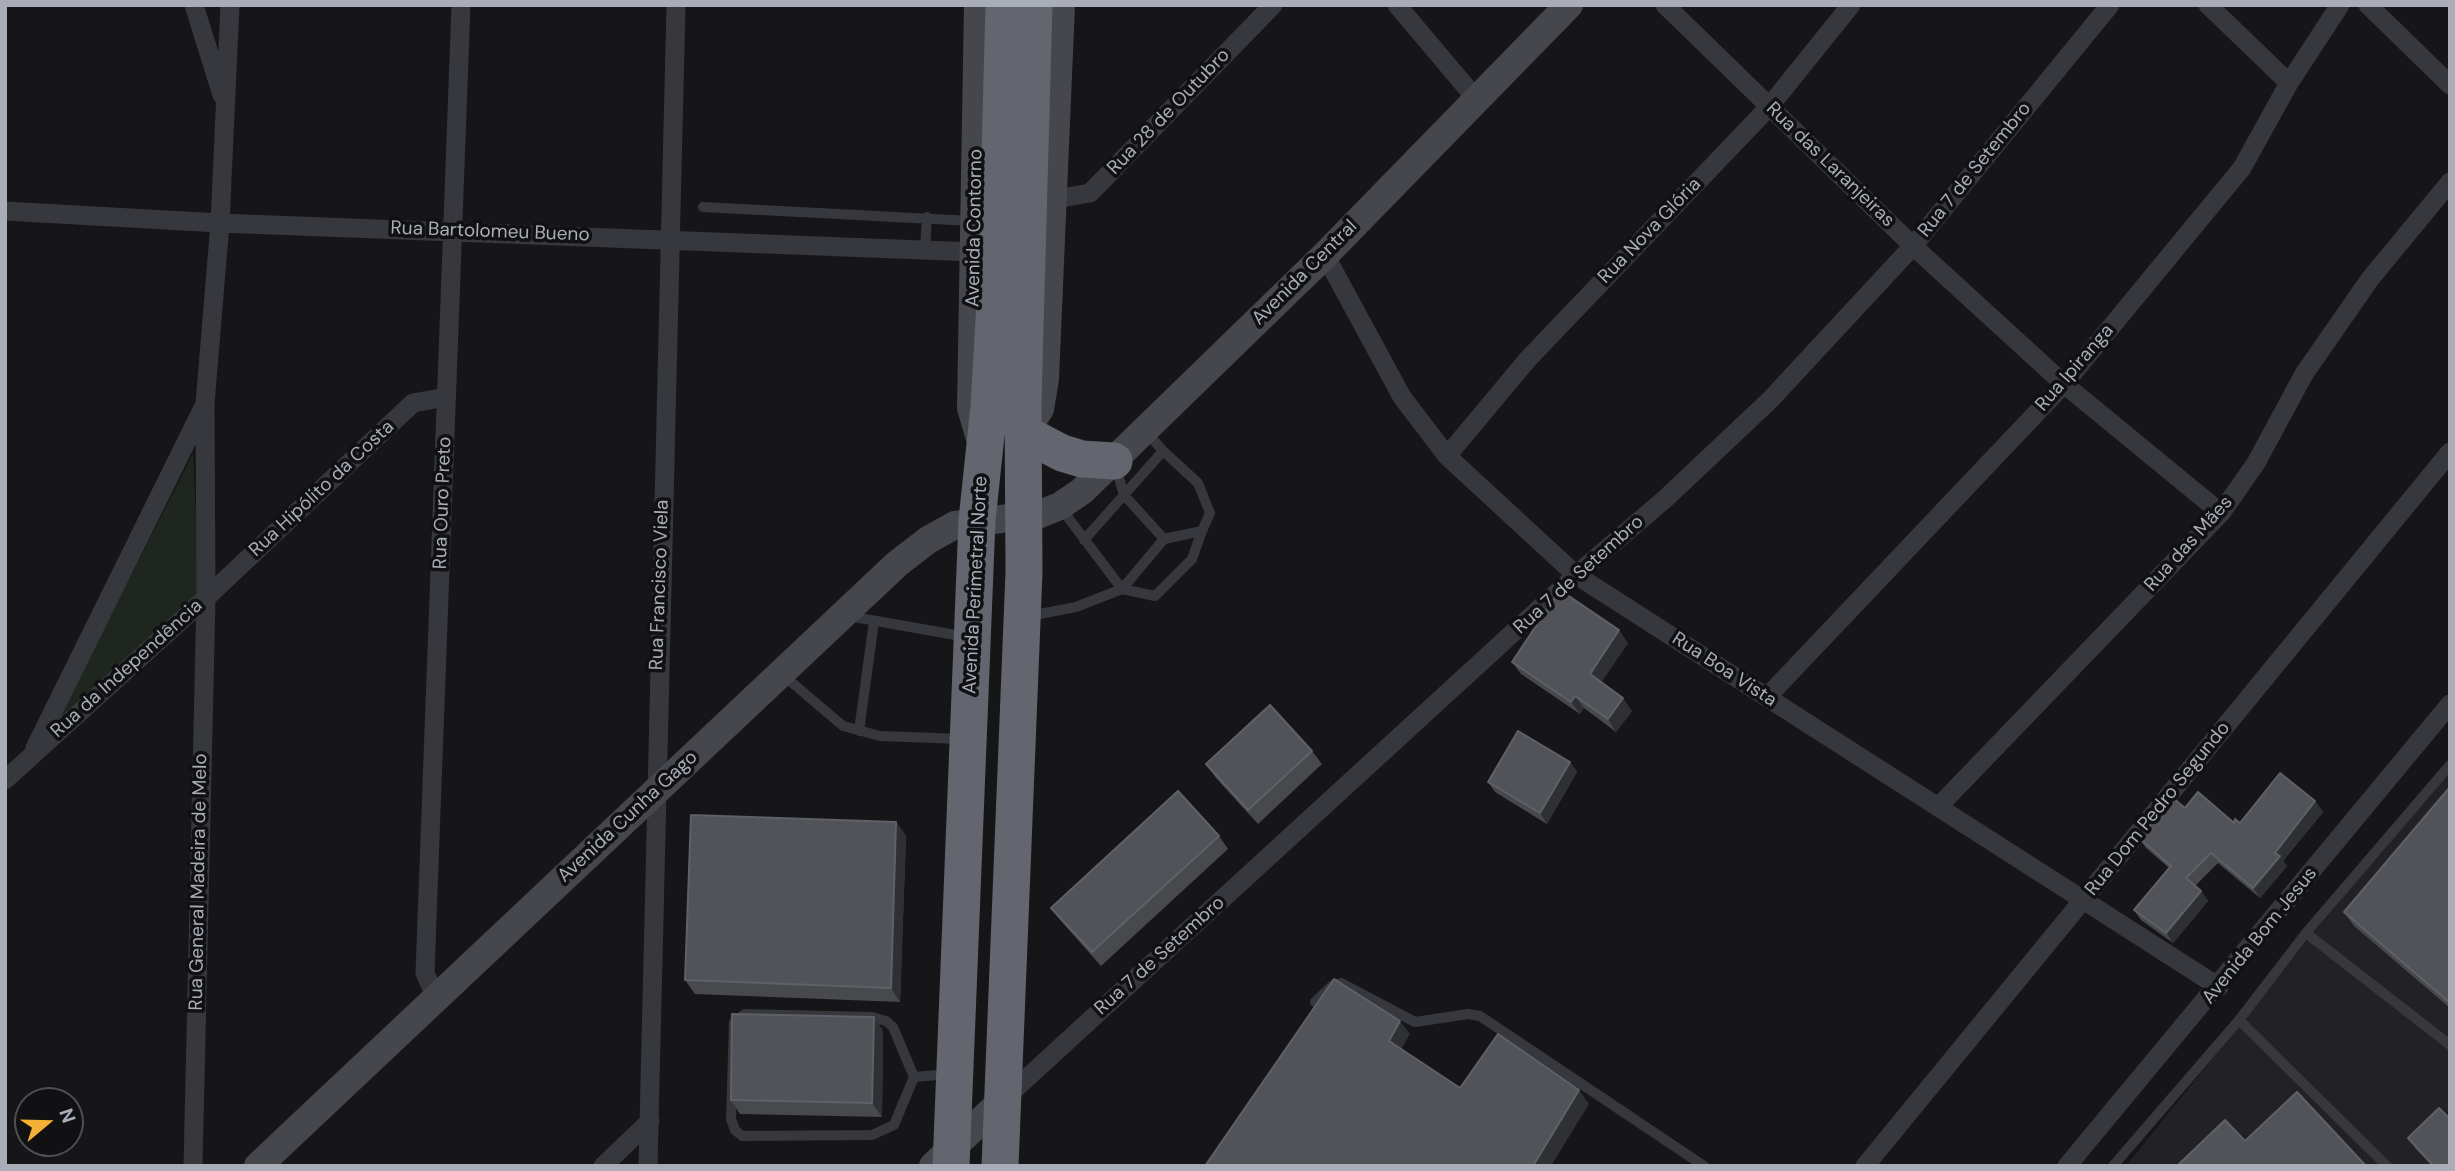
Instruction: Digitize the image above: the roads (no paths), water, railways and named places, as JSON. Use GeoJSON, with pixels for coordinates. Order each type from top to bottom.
{"type":"FeatureCollection","features":[{"type":"Feature","properties":{"kind":"highway","name":"Avenida Perimetral Norte"},"geometry":{"type":"LineString","coordinates":[[945,1159],[955,1074],[977,520],[989,407],[997,268],[1004,5]]}},
{"type":"Feature","properties":{"kind":"highway"},"geometry":{"type":"LineString","coordinates":[[1000,1166],[1023,617],[1023,402],[1034,5]]}},
{"type":"Feature","properties":{"kind":"highway"},"geometry":{"type":"LineString","coordinates":[[1024,433],[1119,478]]}},
{"type":"Feature","properties":{"kind":"street","name":"Rua da Independência"},"geometry":{"type":"LineString","coordinates":[[194,5],[227,110]]}},
{"type":"Feature","properties":{"kind":"street","name":"Rua da Independência"},"geometry":{"type":"LineString","coordinates":[[5,780],[206,598],[205,404],[220,223],[230,5]]}},
{"type":"Feature","properties":{"kind":"street","name":"Rua Ouro Preto"},"geometry":{"type":"LineString","coordinates":[[436,998],[425,973],[460,5]]}},
{"type":"Feature","properties":{"kind":"street","name":"Rua Francisco Viela"},"geometry":{"type":"LineString","coordinates":[[648,1166],[676,5]]}},
{"type":"Feature","properties":{"kind":"street","name":"Avenida Contorno"},"geometry":{"type":"LineString","coordinates":[[978,5],[971,408],[983,450]]}},
{"type":"Feature","properties":{"kind":"street"},"geometry":{"type":"LineString","coordinates":[[1024,433],[1040,409],[1045,379],[1055,199],[1061,5]]}},
{"type":"Feature","properties":{"kind":"street","name":"Rua 28 de Outubro"},"geometry":{"type":"LineString","coordinates":[[1055,199],[1090,193],[1272,5]]}},
{"type":"Feature","properties":{"kind":"street"},"geometry":{"type":"LineString","coordinates":[[1397,5],[1477,100]]}},
{"type":"Feature","properties":{"kind":"street","name":"Avenida Central"},"geometry":{"type":"LineString","coordinates":[[1024,517],[1060,506],[1119,478],[1325,255],[1569,5]]}},
{"type":"Feature","properties":{"kind":"street","name":"Rua das Laranjeiras"},"geometry":{"type":"LineString","coordinates":[[1665,5],[1913,246],[2064,384],[2221,513]]}},
{"type":"Feature","properties":{"kind":"street","name":"Rua Nova Glória"},"geometry":{"type":"LineString","coordinates":[[1447,456],[1528,359],[1769,107],[1851,5]]}},
{"type":"Feature","properties":{"kind":"street","name":"Rua 7 de Setembro"},"geometry":{"type":"LineString","coordinates":[[1003,1100],[1576,575],[1665,499],[1770,400],[1913,246],[2110,5]]}},
{"type":"Feature","properties":{"kind":"street"},"geometry":{"type":"LineString","coordinates":[[2208,5],[2289,83]]}},
{"type":"Feature","properties":{"kind":"street","name":"Rua Ipiranga"},"geometry":{"type":"LineString","coordinates":[[1767,697],[2064,384],[2242,168],[2289,83],[2340,5]]}},
{"type":"Feature","properties":{"kind":"street"},"geometry":{"type":"LineString","coordinates":[[2368,5],[2450,85]]}},
{"type":"Feature","properties":{"kind":"street","name":"Rua das Mães"},"geometry":{"type":"LineString","coordinates":[[1938,807],[2221,513],[2256,463],[2304,374],[2370,279],[2450,182]]}},
{"type":"Feature","properties":{"kind":"street","name":"Rua Bartolomeu Bueno"},"geometry":{"type":"LineString","coordinates":[[5,212],[220,223],[975,252]]}},
{"type":"Feature","properties":{"kind":"street","name":"Rua Boa Vista"},"geometry":{"type":"LineString","coordinates":[[1325,255],[1402,397],[1447,456],[1576,575],[2219,987]]}},
{"type":"Feature","properties":{"kind":"street","name":"Rua Hipólito da Costa"},"geometry":{"type":"LineString","coordinates":[[206,598],[413,403],[446,397]]}},
{"type":"Feature","properties":{"kind":"street","name":"Rua da Independência"},"geometry":{"type":"LineString","coordinates":[[30,758],[205,404]]}},
{"type":"Feature","properties":{"kind":"street","name":"Rua Dom Pedro Segundo"},"geometry":{"type":"LineString","coordinates":[[1864,1166],[2450,452]]}},
{"type":"Feature","properties":{"kind":"street","name":"Avenida Cunha Gago"},"geometry":{"type":"LineString","coordinates":[[258,1166],[897,564],[928,540],[955,525],[977,520],[1024,517]]}},
{"type":"Feature","properties":{"kind":"street","name":"Rua General Madeira de Melo"},"geometry":{"type":"LineString","coordinates":[[193,1166],[206,598]]}},
{"type":"Feature","properties":{"kind":"street","name":"Avenida Bom Jesus"},"geometry":{"type":"LineString","coordinates":[[2067,1166],[2219,987],[2450,704]]}},
{"type":"Feature","properties":{"kind":"street"},"geometry":{"type":"LineString","coordinates":[[945,1159],[1003,1100]]}},
{"type":"Feature","properties":{"kind":"street"},"geometry":{"type":"LineString","coordinates":[[603,1166],[650,1121]]}},
{"type":"Feature","properties":{"kind":"lane"},"geometry":{"type":"LineString","coordinates":[[704,207],[975,221]]}},
{"type":"Feature","properties":{"kind":"lane"},"geometry":{"type":"LineString","coordinates":[[925,250],[928,217]]}},
{"type":"Feature","properties":{"kind":"lane"},"geometry":{"type":"LineString","coordinates":[[1060,506],[1122,589],[1155,596],[1192,559],[1210,513],[1198,483],[1154,441]]}},
{"type":"Feature","properties":{"kind":"lane"},"geometry":{"type":"LineString","coordinates":[[1084,540],[1119,478],[1164,539]]}},
{"type":"Feature","properties":{"kind":"lane"},"geometry":{"type":"LineString","coordinates":[[1023,617],[1076,607],[1122,589],[1164,539],[1202,531]]}},
{"type":"Feature","properties":{"kind":"lane"},"geometry":{"type":"LineString","coordinates":[[844,615],[973,638]]}},
{"type":"Feature","properties":{"kind":"lane"},"geometry":{"type":"LineString","coordinates":[[859,731],[874,621]]}},
{"type":"Feature","properties":{"kind":"lane"},"geometry":{"type":"LineString","coordinates":[[783,674],[843,726],[880,736],[968,739]]}},
{"type":"Feature","properties":{"kind":"lane"},"geometry":{"type":"LineString","coordinates":[[2113,1166],[2239,1020],[2306,933],[2450,765]]}},
{"type":"Feature","properties":{"kind":"lane"},"geometry":{"type":"LineString","coordinates":[[2306,933],[2450,1045]]}},
{"type":"Feature","properties":{"kind":"lane"},"geometry":{"type":"LineString","coordinates":[[1315,1002],[1334,985],[1341,983],[1415,1022],[1468,1014],[1480,1016],[1704,1166]]}},
{"type":"Feature","properties":{"kind":"lane"},"geometry":{"type":"LineString","coordinates":[[745,1014],[872,1017],[886,1021],[893,1027],[915,1077],[894,1125],[883,1132],[872,1135],[743,1136],[735,1129],[731,1119],[734,1022],[745,1014]]}},
{"type":"Feature","properties":{"kind":"lane"},"geometry":{"type":"LineString","coordinates":[[2239,1020],[2387,1166]]}},
{"type":"Feature","properties":{"kind":"lane"},"geometry":{"type":"LineString","coordinates":[[915,1077],[955,1074]]}}]}
